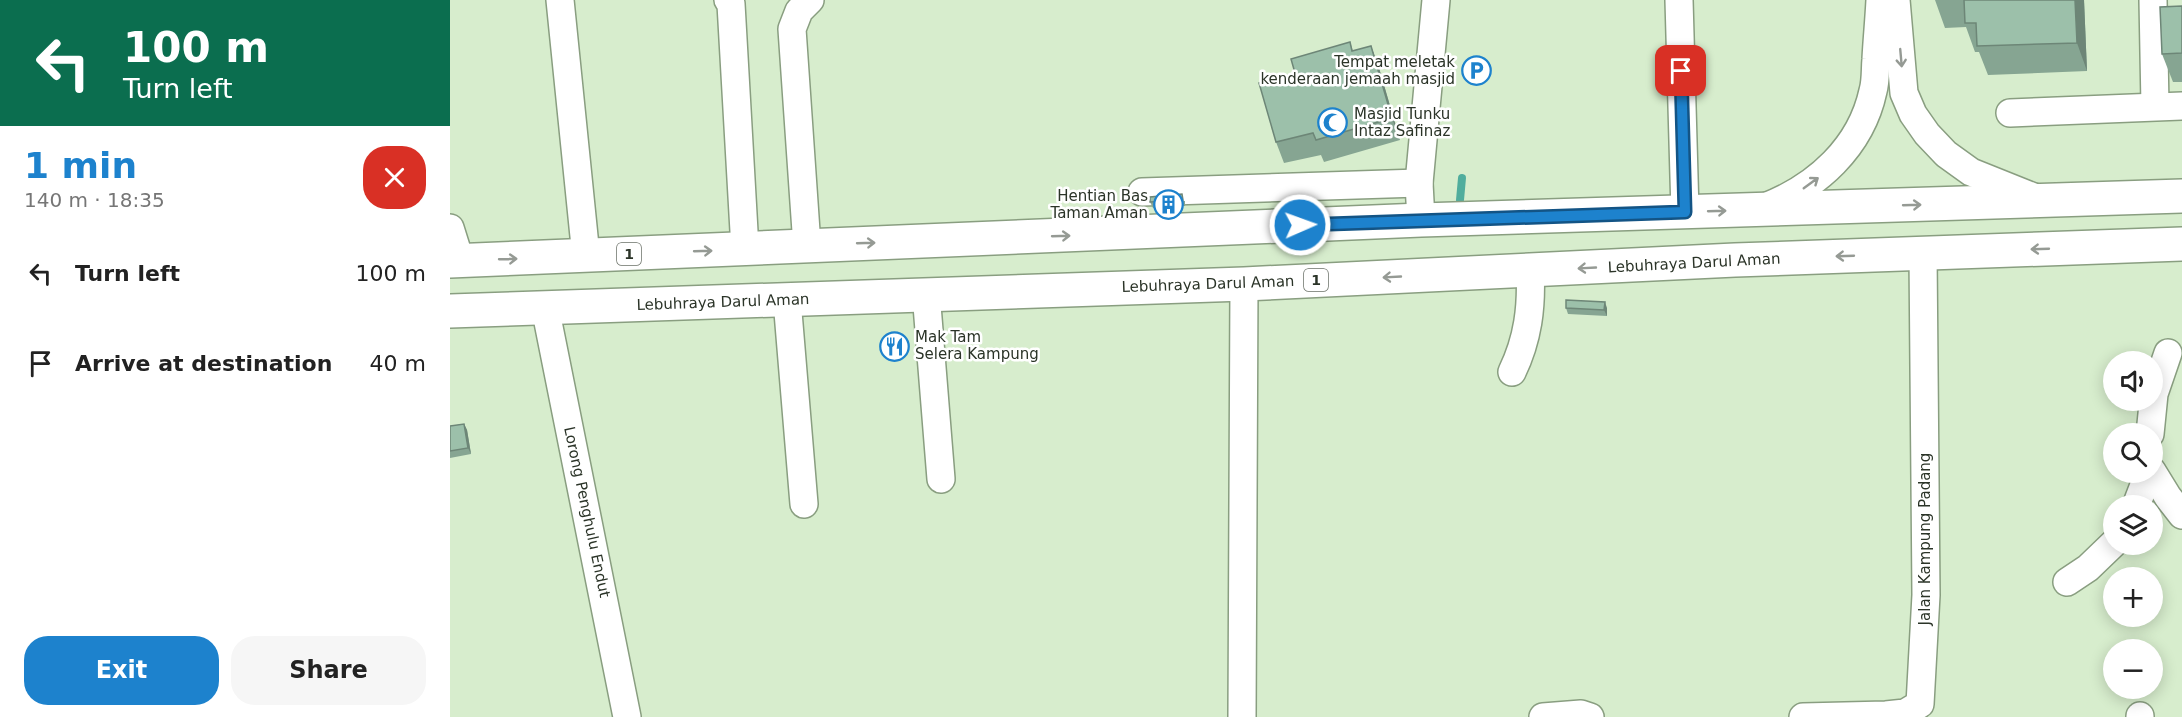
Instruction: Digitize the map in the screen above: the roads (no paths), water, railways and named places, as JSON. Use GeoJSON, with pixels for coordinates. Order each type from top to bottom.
{"type":"FeatureCollection","features":[{"type":"Feature","properties":{"kind":"highway"},"geometry":{"type":"LineString","coordinates":[[2084,199],[2140,183],[2182,176]]}},
{"type":"Feature","properties":{"kind":"highway","name":"1"},"geometry":{"type":"LineString","coordinates":[[455,261],[1421,220],[2182,196]]}},
{"type":"Feature","properties":{"kind":"highway","name":"Lebuhraya Darul Aman"},"geometry":{"type":"LineString","coordinates":[[450,311],[926,293],[1244,284],[1735,260],[2182,244]]}},
{"type":"Feature","properties":{"kind":"highway"},"geometry":{"type":"LineString","coordinates":[[2086,248],[2182,254]]}},
{"type":"Feature","properties":{"kind":"street"},"geometry":{"type":"LineString","coordinates":[[560,0],[586,256]]}},
{"type":"Feature","properties":{"kind":"street"},"geometry":{"type":"LineString","coordinates":[[728,0],[745,249]]}},
{"type":"Feature","properties":{"kind":"street"},"geometry":{"type":"LineString","coordinates":[[807,246],[792,28],[799,11],[810,0]]}},
{"type":"Feature","properties":{"kind":"street"},"geometry":{"type":"LineString","coordinates":[[1421,220],[1419,183],[1436,0]]}},
{"type":"Feature","properties":{"kind":"street"},"geometry":{"type":"LineString","coordinates":[[1679,0],[1685,212]]}},
{"type":"Feature","properties":{"kind":"street"},"geometry":{"type":"LineString","coordinates":[[1759,209],[1798,192],[1816,180],[1832,165],[1858,131],[1874,91],[1880,0]]}},
{"type":"Feature","properties":{"kind":"street"},"geometry":{"type":"LineString","coordinates":[[1896,0],[1904,93],[1913,114],[1927,134],[1946,154],[1971,172],[2042,200]]}},
{"type":"Feature","properties":{"kind":"street"},"geometry":{"type":"LineString","coordinates":[[2153,0],[2155,106]]}},
{"type":"Feature","properties":{"kind":"street"},"geometry":{"type":"LineString","coordinates":[[2010,112],[2182,106]]}},
{"type":"Feature","properties":{"kind":"street"},"geometry":{"type":"LineString","coordinates":[[1142,192],[1419,183]]}},
{"type":"Feature","properties":{"kind":"street"},"geometry":{"type":"LineString","coordinates":[[1298,188],[1300,225]]}},
{"type":"Feature","properties":{"kind":"street"},"geometry":{"type":"LineString","coordinates":[[450,228],[455,261]]}},
{"type":"Feature","properties":{"kind":"street","name":"Jalan Kampung Padang"},"geometry":{"type":"LineString","coordinates":[[1803,717],[1886,716],[1921,711],[1926,595],[1923,254]]}},
{"type":"Feature","properties":{"kind":"street"},"geometry":{"type":"LineString","coordinates":[[1512,372],[1524,346],[1528,330],[1530,270]]}},
{"type":"Feature","properties":{"kind":"street"},"geometry":{"type":"LineString","coordinates":[[1242,717],[1244,284]]}},
{"type":"Feature","properties":{"kind":"street"},"geometry":{"type":"LineString","coordinates":[[926,293],[941,479]]}},
{"type":"Feature","properties":{"kind":"street"},"geometry":{"type":"LineString","coordinates":[[787,300],[804,504]]}},
{"type":"Feature","properties":{"kind":"street","name":"Lorong Penghulu Endut"},"geometry":{"type":"LineString","coordinates":[[545,307],[627,717]]}},
{"type":"Feature","properties":{"kind":"street"},"geometry":{"type":"LineString","coordinates":[[2151,423],[2154,394],[2168,353]]}},
{"type":"Feature","properties":{"kind":"street"},"geometry":{"type":"LineString","coordinates":[[2158,483],[2182,515]]}},
{"type":"Feature","properties":{"kind":"street"},"geometry":{"type":"LineString","coordinates":[[2067,582],[2088,568],[2103,554]]}},
{"type":"Feature","properties":{"kind":"street"},"geometry":{"type":"LineString","coordinates":[[1543,717],[1581,714],[1590,717]]}},
{"type":"Feature","properties":{"kind":"waterway"},"geometry":{"type":"LineString","coordinates":[[1460,200],[1462,178]]}},
{"type":"Feature","properties":{"kind":"place","name":"Tempat meletak kenderaan jemaah masjid"},"geometry":{"type":"Point","coordinates":[1476,71]}},
{"type":"Feature","properties":{"kind":"place","name":"Masjid Tunku Intaz Safinaz"},"geometry":{"type":"Point","coordinates":[1333,123]}},
{"type":"Feature","properties":{"kind":"place","name":"Hentian Bas Taman Aman"},"geometry":{"type":"Point","coordinates":[1169,205]}},
{"type":"Feature","properties":{"kind":"place","name":"Mak Tam Selera Kampung"},"geometry":{"type":"Point","coordinates":[894,346]}}]}
